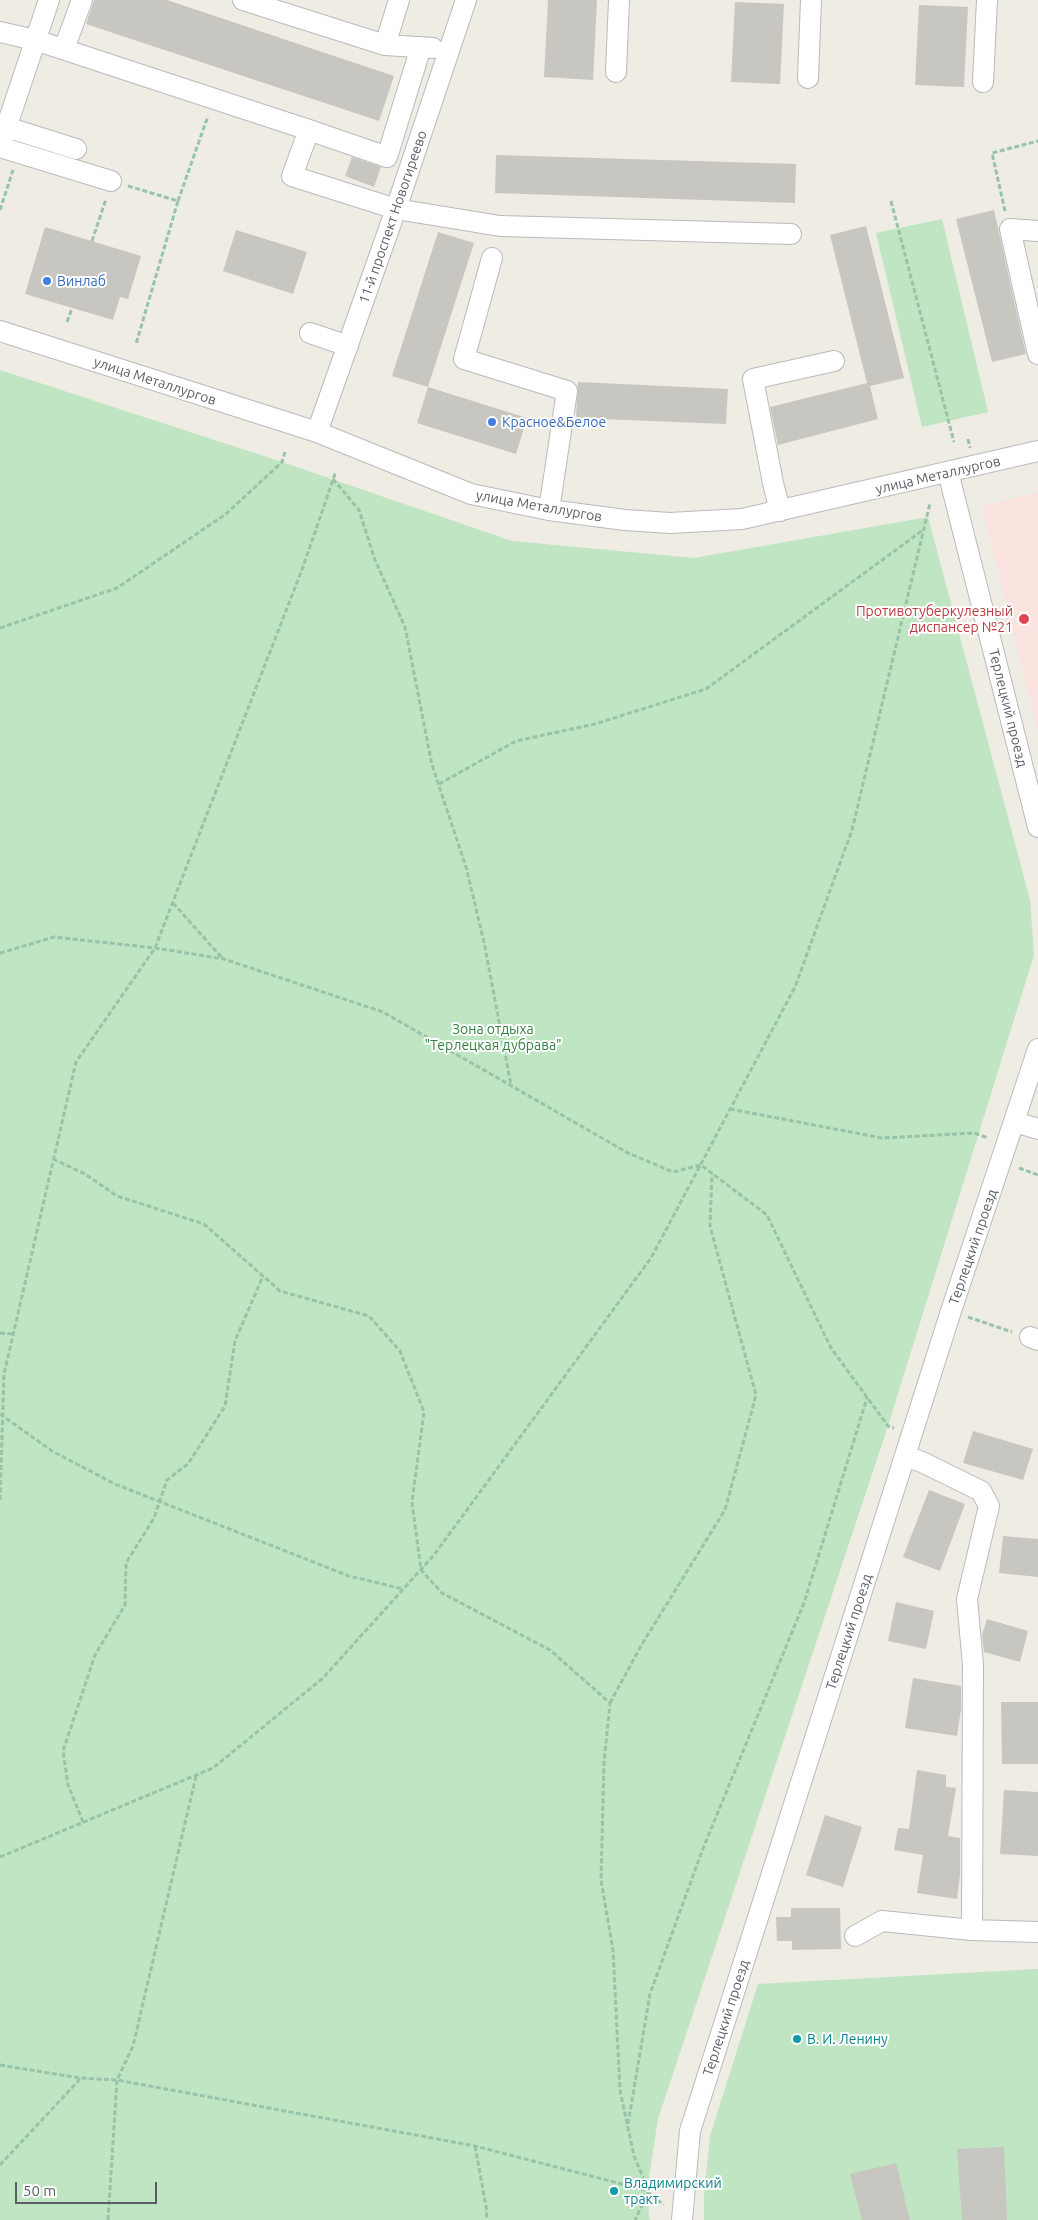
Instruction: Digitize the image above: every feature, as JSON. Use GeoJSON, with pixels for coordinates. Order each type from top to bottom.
{"type":"FeatureCollection","features":[{"type":"Feature","properties":{"kind":"street"},"geometry":{"type":"LineString","coordinates":[[49,0],[6,127],[6,149],[112,181]]}},
{"type":"Feature","properties":{"kind":"street"},"geometry":{"type":"LineString","coordinates":[[64,49],[82,0]]}},
{"type":"Feature","properties":{"kind":"street"},"geometry":{"type":"LineString","coordinates":[[243,0],[385,45],[450,49]]}},
{"type":"Feature","properties":{"kind":"street"},"geometry":{"type":"LineString","coordinates":[[385,45],[400,0]]}},
{"type":"Feature","properties":{"kind":"street","name":"11-й проспект Новогиреево"},"geometry":{"type":"LineString","coordinates":[[317,432],[396,209],[466,0]]}},
{"type":"Feature","properties":{"kind":"street"},"geometry":{"type":"LineString","coordinates":[[616,72],[619,0]]}},
{"type":"Feature","properties":{"kind":"street"},"geometry":{"type":"LineString","coordinates":[[808,78],[811,0]]}},
{"type":"Feature","properties":{"kind":"street"},"geometry":{"type":"LineString","coordinates":[[983,82],[987,0]]}},
{"type":"Feature","properties":{"kind":"street"},"geometry":{"type":"LineString","coordinates":[[0,32],[64,49],[387,157],[421,47]]}},
{"type":"Feature","properties":{"kind":"street"},"geometry":{"type":"LineString","coordinates":[[6,127],[76,149]]}},
{"type":"Feature","properties":{"kind":"street"},"geometry":{"type":"LineString","coordinates":[[309,130],[292,176],[396,209],[500,226],[791,234]]}},
{"type":"Feature","properties":{"kind":"street"},"geometry":{"type":"LineString","coordinates":[[1038,231],[1010,229],[1038,354]]}},
{"type":"Feature","properties":{"kind":"street"},"geometry":{"type":"LineString","coordinates":[[492,258],[464,359],[567,391],[549,510]]}},
{"type":"Feature","properties":{"kind":"street","name":"улица Металлургов"},"geometry":{"type":"LineString","coordinates":[[0,331],[317,432],[471,494],[549,510],[625,520],[670,523],[742,519],[1038,451]]}},
{"type":"Feature","properties":{"kind":"street"},"geometry":{"type":"LineString","coordinates":[[310,333],[348,346]]}},
{"type":"Feature","properties":{"kind":"street"},"geometry":{"type":"LineString","coordinates":[[780,511],[753,379],[834,361]]}},
{"type":"Feature","properties":{"kind":"street","name":"Терлецкий проезд"},"geometry":{"type":"LineString","coordinates":[[948,472],[1038,827]]}},
{"type":"Feature","properties":{"kind":"street","name":"Терлецкий проезд"},"geometry":{"type":"LineString","coordinates":[[675,2213],[690,2131],[951,1311],[1038,1049]]}},
{"type":"Feature","properties":{"kind":"street"},"geometry":{"type":"LineString","coordinates":[[1015,1122],[1038,1129]]}},
{"type":"Feature","properties":{"kind":"street"},"geometry":{"type":"LineString","coordinates":[[905,1456],[922,1462],[981,1492],[989,1506],[967,1599],[972,1665],[972,1930]]}},
{"type":"Feature","properties":{"kind":"street"},"geometry":{"type":"LineString","coordinates":[[855,1936],[882,1921],[972,1930],[1038,1932]]}},
{"type":"Feature","properties":{"kind":"path"},"geometry":{"type":"LineString","coordinates":[[136,344],[178,201],[214,99]]}},
{"type":"Feature","properties":{"kind":"path"},"geometry":{"type":"LineString","coordinates":[[1010,229],[992,153],[1038,141]]}},
{"type":"Feature","properties":{"kind":"path"},"geometry":{"type":"LineString","coordinates":[[0,210],[6,149]]}},
{"type":"Feature","properties":{"kind":"path"},"geometry":{"type":"LineString","coordinates":[[92,241],[112,181],[178,201]]}},
{"type":"Feature","properties":{"kind":"path"},"geometry":{"type":"LineString","coordinates":[[892,202],[954,442]]}},
{"type":"Feature","properties":{"kind":"path"},"geometry":{"type":"LineString","coordinates":[[67,322],[72,308]]}},
{"type":"Feature","properties":{"kind":"path"},"geometry":{"type":"LineString","coordinates":[[968,439],[971,449]]}},
{"type":"Feature","properties":{"kind":"path"},"geometry":{"type":"LineString","coordinates":[[0,628],[117,588],[226,514],[282,462],[286,452]]}},
{"type":"Feature","properties":{"kind":"path"},"geometry":{"type":"LineString","coordinates":[[0,1500],[1,1415],[4,1374],[76,1062],[155,948],[304,567],[336,471]]}},
{"type":"Feature","properties":{"kind":"path"},"geometry":{"type":"LineString","coordinates":[[333,480],[359,510],[375,560],[405,627],[432,765],[466,867],[484,942],[512,1086]]}},
{"type":"Feature","properties":{"kind":"path"},"geometry":{"type":"LineString","coordinates":[[0,1857],[213,1768],[324,1678],[434,1556],[651,1258],[795,987],[852,830],[930,503]]}},
{"type":"Feature","properties":{"kind":"path"},"geometry":{"type":"LineString","coordinates":[[439,784],[516,741],[595,724],[706,689],[924,530]]}},
{"type":"Feature","properties":{"kind":"path"},"geometry":{"type":"LineString","coordinates":[[172,904],[224,959]]}},
{"type":"Feature","properties":{"kind":"path"},"geometry":{"type":"LineString","coordinates":[[0,952],[54,937],[155,948],[224,959],[383,1012],[628,1153],[673,1172],[700,1165]]}},
{"type":"Feature","properties":{"kind":"path"},"geometry":{"type":"LineString","coordinates":[[730,1109],[882,1138],[974,1134],[988,1138],[991,1142]]}},
{"type":"Feature","properties":{"kind":"path"},"geometry":{"type":"LineString","coordinates":[[54,1159],[86,1174],[117,1196],[204,1224],[280,1291],[370,1316],[400,1351],[424,1412],[412,1502],[421,1570],[442,1593],[550,1650],[610,1703]]}},
{"type":"Feature","properties":{"kind":"path"},"geometry":{"type":"LineString","coordinates":[[700,1165],[767,1215],[831,1348],[888,1426],[913,1434]]}},
{"type":"Feature","properties":{"kind":"path"},"geometry":{"type":"LineString","coordinates":[[1016,1167],[1038,1175]]}},
{"type":"Feature","properties":{"kind":"path"},"geometry":{"type":"LineString","coordinates":[[675,2213],[651,2197],[648,2191],[634,2156],[620,2090],[614,1950],[601,1880],[604,1763],[610,1703],[642,1644],[725,1510],[756,1395],[710,1226],[712,1174]]}},
{"type":"Feature","properties":{"kind":"path"},"geometry":{"type":"LineString","coordinates":[[83,1822],[68,1785],[63,1751],[95,1655],[125,1605],[126,1563],[154,1518],[167,1480],[188,1464],[225,1406],[235,1341],[263,1276]]}},
{"type":"Feature","properties":{"kind":"path"},"geometry":{"type":"LineString","coordinates":[[951,1311],[1034,1339]]}},
{"type":"Feature","properties":{"kind":"path"},"geometry":{"type":"LineString","coordinates":[[0,1333],[13,1334]]}},
{"type":"Feature","properties":{"kind":"path"},"geometry":{"type":"LineString","coordinates":[[628,2127],[650,1994],[702,1851],[804,1603],[867,1398]]}},
{"type":"Feature","properties":{"kind":"path"},"geometry":{"type":"LineString","coordinates":[[1,1415],[52,1451],[115,1484],[349,1576],[403,1589]]}},
{"type":"Feature","properties":{"kind":"path"},"geometry":{"type":"LineString","coordinates":[[108,2220],[117,2080],[133,2046],[196,1776]]}},
{"type":"Feature","properties":{"kind":"path"},"geometry":{"type":"LineString","coordinates":[[0,2065],[80,2078],[117,2080],[475,2146],[648,2191]]}},
{"type":"Feature","properties":{"kind":"path"},"geometry":{"type":"LineString","coordinates":[[0,2165],[80,2078]]}},
{"type":"Feature","properties":{"kind":"path"},"geometry":{"type":"LineString","coordinates":[[475,2146],[487,2212],[486,2220]]}},
{"type":"Feature","properties":{"kind":"path"},"geometry":{"type":"LineString","coordinates":[[636,2220],[648,2191]]}},
{"type":"Feature","properties":{"kind":"shaded area","name":"Противотуберкулезный диспансер №21"},"geometry":{"type":"Polygon","coordinates":[[[1038,492],[1038,731],[982,506],[1038,492]]]}},
{"type":"Feature","properties":{"kind":"green space"},"geometry":{"type":"Polygon","coordinates":[[[942,219],[988,412],[922,427],[876,233],[942,219]]]}},
{"type":"Feature","properties":{"kind":"green space","name":"Зона отдыха \"Терлецкая дубрава\""},"geometry":{"type":"Polygon","coordinates":[[[0,370],[282,462],[512,541],[694,558],[928,517],[1030,900],[1034,955],[888,1426],[658,2119],[648,2183],[649,2218],[651,2220],[0,2220],[0,370]]]}},
{"type":"Feature","properties":{"kind":"green space"},"geometry":{"type":"Polygon","coordinates":[[[1038,1969],[1038,2220],[704,2220],[704,2195],[710,2136],[758,1984],[1038,1969]]]}},
{"type":"Feature","properties":{"kind":"building"},"geometry":{"type":"Polygon","coordinates":[[[94,0],[167,0],[394,76],[379,121],[86,24],[94,0]]]}},
{"type":"Feature","properties":{"kind":"building"},"geometry":{"type":"Polygon","coordinates":[[[548,0],[597,0],[593,80],[544,77],[548,0]]]}},
{"type":"Feature","properties":{"kind":"building"},"geometry":{"type":"Polygon","coordinates":[[[735,2],[784,4],[780,84],[731,82],[735,2]]]}},
{"type":"Feature","properties":{"kind":"building"},"geometry":{"type":"Polygon","coordinates":[[[919,5],[968,7],[964,87],[915,85],[919,5]]]}},
{"type":"Feature","properties":{"kind":"building"},"geometry":{"type":"Polygon","coordinates":[[[496,155],[796,164],[795,203],[495,193],[496,155]]]}},
{"type":"Feature","properties":{"kind":"building"},"geometry":{"type":"Polygon","coordinates":[[[352,157],[381,167],[374,187],[345,176],[352,157]]]}},
{"type":"Feature","properties":{"kind":"building"},"geometry":{"type":"Polygon","coordinates":[[[994,210],[1026,354],[992,362],[956,219],[994,210]]]}},
{"type":"Feature","properties":{"kind":"building"},"geometry":{"type":"Polygon","coordinates":[[[866,226],[904,378],[870,386],[878,419],[778,445],[770,407],[867,383],[830,235],[866,226]]]}},
{"type":"Feature","properties":{"kind":"building"},"geometry":{"type":"Polygon","coordinates":[[[45,227],[141,256],[128,299],[120,297],[113,320],[25,294],[45,227]]]}},
{"type":"Feature","properties":{"kind":"building"},"geometry":{"type":"Polygon","coordinates":[[[236,230],[307,252],[293,294],[223,271],[236,230]]]}},
{"type":"Feature","properties":{"kind":"building"},"geometry":{"type":"Polygon","coordinates":[[[438,232],[474,243],[428,387],[392,376],[438,232]]]}},
{"type":"Feature","properties":{"kind":"building"},"geometry":{"type":"Polygon","coordinates":[[[578,382],[728,389],[726,424],[576,418],[578,382]]]}},
{"type":"Feature","properties":{"kind":"building"},"geometry":{"type":"Polygon","coordinates":[[[428,387],[527,418],[516,454],[417,423],[428,387]]]}},
{"type":"Feature","properties":{"kind":"building"},"geometry":{"type":"Polygon","coordinates":[[[973,1431],[1033,1449],[1023,1480],[963,1463],[973,1431]]]}},
{"type":"Feature","properties":{"kind":"building"},"geometry":{"type":"Polygon","coordinates":[[[929,1490],[965,1504],[940,1571],[903,1557],[929,1490]]]}},
{"type":"Feature","properties":{"kind":"building"},"geometry":{"type":"Polygon","coordinates":[[[1003,1536],[1038,1539],[1038,1577],[999,1573],[1003,1536]]]}},
{"type":"Feature","properties":{"kind":"building"},"geometry":{"type":"Polygon","coordinates":[[[896,1602],[934,1611],[926,1649],[888,1641],[896,1602]]]}},
{"type":"Feature","properties":{"kind":"building"},"geometry":{"type":"Polygon","coordinates":[[[987,1619],[1028,1631],[1020,1662],[984,1652],[982,1635],[987,1619]]]}},
{"type":"Feature","properties":{"kind":"building"},"geometry":{"type":"Polygon","coordinates":[[[913,1678],[961,1686],[961,1709],[957,1736],[905,1728],[913,1678]]]}},
{"type":"Feature","properties":{"kind":"building"},"geometry":{"type":"Polygon","coordinates":[[[1001,1702],[1038,1702],[1038,1764],[1002,1764],[1001,1702]]]}},
{"type":"Feature","properties":{"kind":"building"},"geometry":{"type":"Polygon","coordinates":[[[917,1770],[946,1775],[946,1787],[956,1788],[948,1836],[960,1838],[960,1875],[957,1899],[917,1893],[923,1855],[894,1850],[898,1828],[909,1829],[917,1770]]]}},
{"type":"Feature","properties":{"kind":"building"},"geometry":{"type":"Polygon","coordinates":[[[1004,1790],[1038,1792],[1038,1856],[1000,1854],[1004,1790]]]}},
{"type":"Feature","properties":{"kind":"building"},"geometry":{"type":"Polygon","coordinates":[[[825,1815],[862,1827],[843,1887],[806,1875],[825,1815]]]}},
{"type":"Feature","properties":{"kind":"building"},"geometry":{"type":"Polygon","coordinates":[[[791,1908],[840,1908],[841,1949],[792,1950],[792,1941],[777,1941],[776,1917],[791,1917],[791,1908]]]}},
{"type":"Feature","properties":{"kind":"building"},"geometry":{"type":"Polygon","coordinates":[[[1004,2147],[1007,2220],[962,2220],[957,2149],[1004,2147]]]}},
{"type":"Feature","properties":{"kind":"building"},"geometry":{"type":"Polygon","coordinates":[[[896,2163],[910,2220],[862,2220],[850,2174],[896,2163]]]}},
{"type":"Feature","properties":{"kind":"place","name":"Винлаб"},"geometry":{"type":"Point","coordinates":[47,281]}},
{"type":"Feature","properties":{"kind":"place","name":"Красное&Белое"},"geometry":{"type":"Point","coordinates":[492,422]}},
{"type":"Feature","properties":{"kind":"place","name":"Противотуберкулезный диспансер №21"},"geometry":{"type":"Point","coordinates":[1024,619]}},
{"type":"Feature","properties":{"kind":"place","name":"В. И. Ленину"},"geometry":{"type":"Point","coordinates":[797,2039]}},
{"type":"Feature","properties":{"kind":"place","name":"Владимирский тракт"},"geometry":{"type":"Point","coordinates":[614,2191]}}]}
